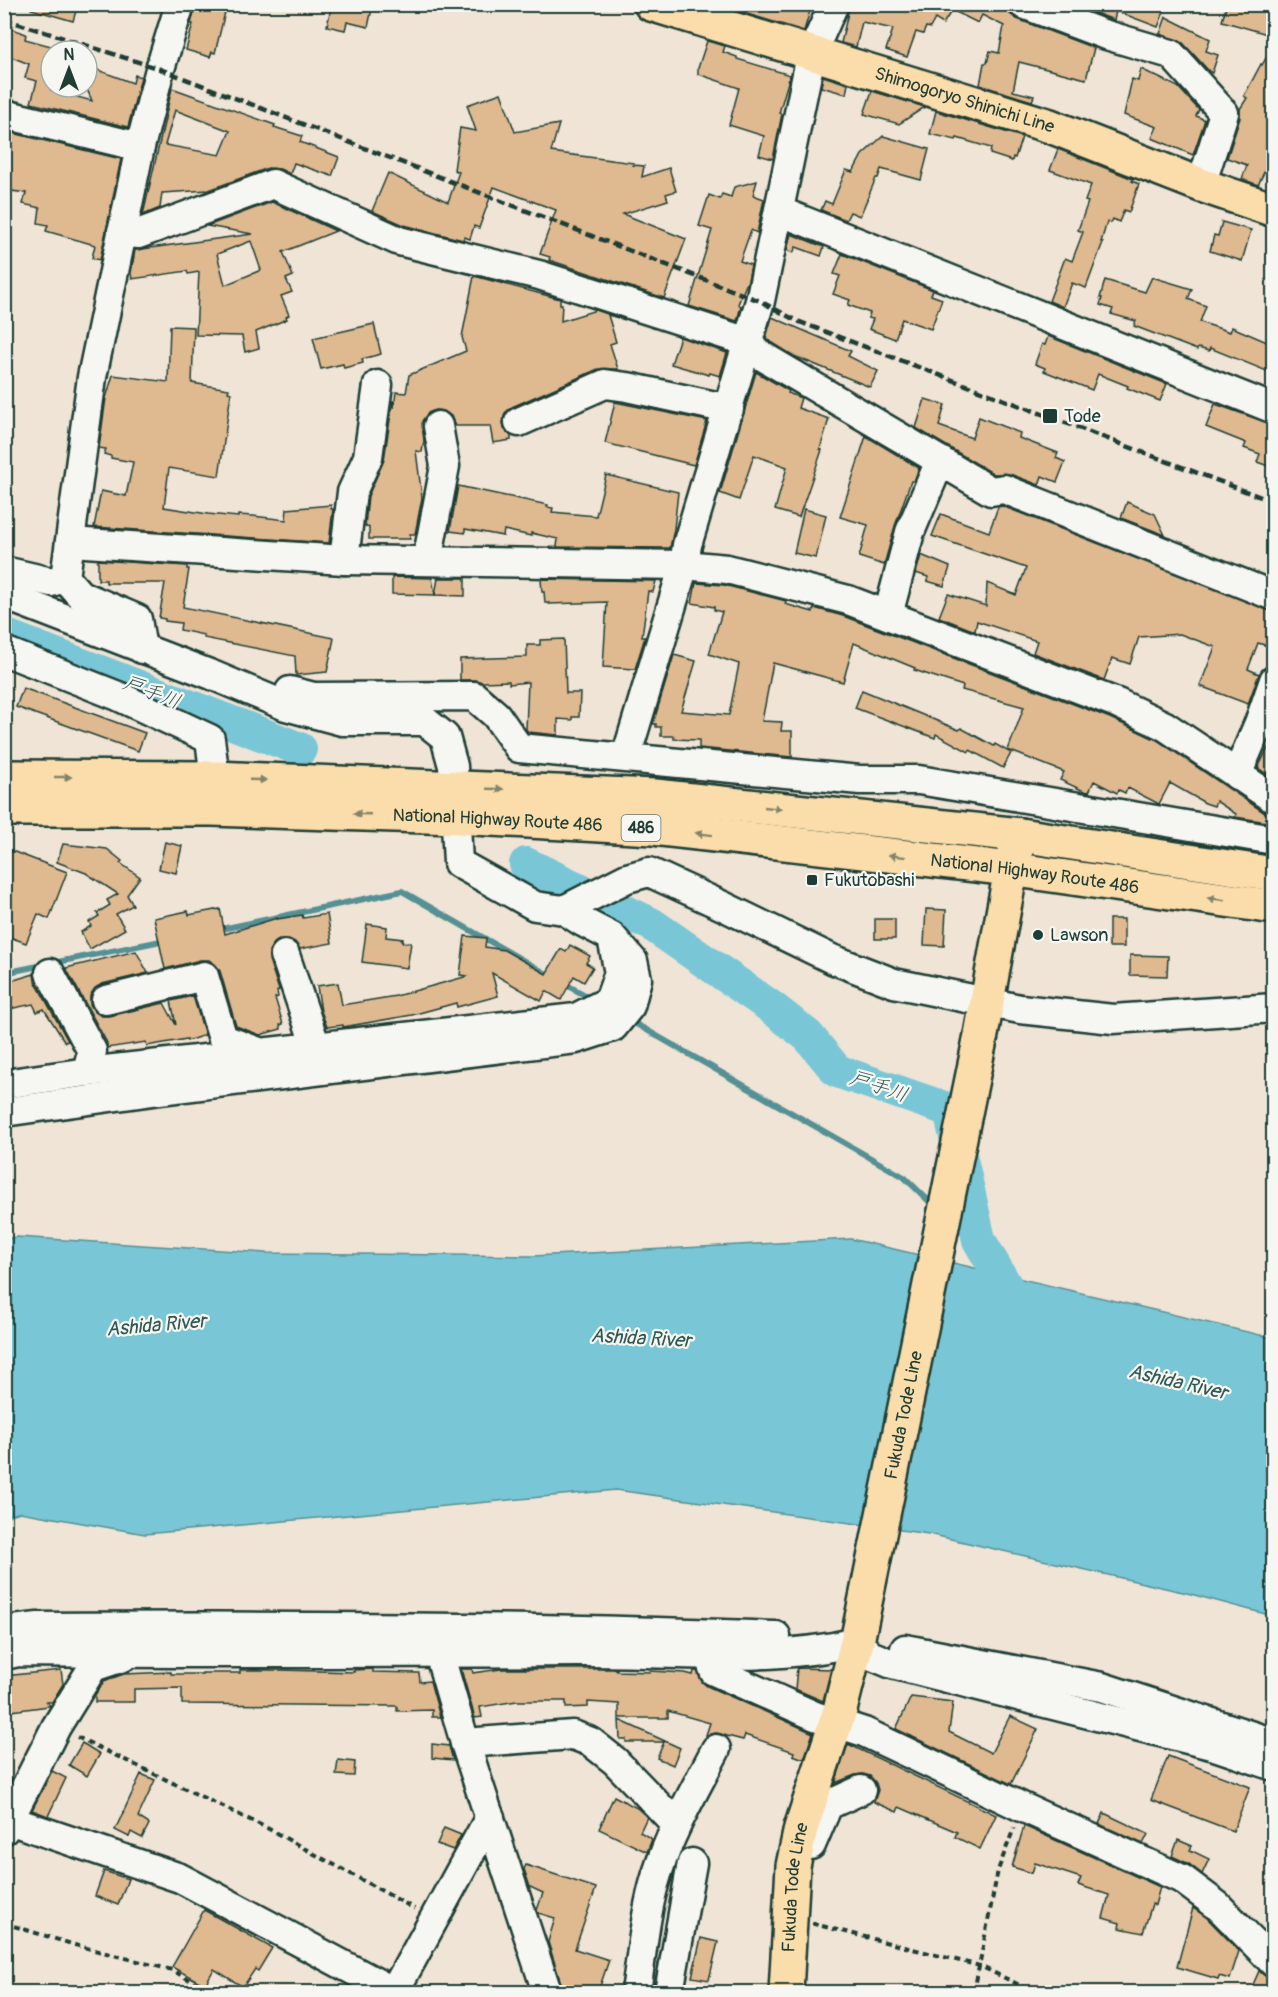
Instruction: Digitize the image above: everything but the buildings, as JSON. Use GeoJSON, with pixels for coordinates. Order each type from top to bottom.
{"type":"FeatureCollection","features":[{"type":"Feature","properties":{"kind":"main road","name":"Shimogoryo Shinichi Line"},"geometry":{"type":"LineString","coordinates":[[651,4],[1050,126],[1201,185],[1274,210]]}},
{"type":"Feature","properties":{"kind":"main road","name":"National Highway Route 486"},"geometry":{"type":"LineString","coordinates":[[4,777],[215,778],[455,802],[653,828],[1011,869],[1274,907]]}},
{"type":"Feature","properties":{"kind":"main road","name":"National Highway Route 486"},"geometry":{"type":"LineString","coordinates":[[4,809],[212,809],[655,796],[1020,835],[1274,874]]}},
{"type":"Feature","properties":{"kind":"main road","name":"Fukuda Tode Line"},"geometry":{"type":"LineString","coordinates":[[786,1992],[793,1866],[801,1828],[836,1723],[858,1637],[981,1035],[1011,869],[1020,835]]}},
{"type":"Feature","properties":{"kind":"street"},"geometry":{"type":"LineString","coordinates":[[141,641],[137,619],[80,595],[65,578],[92,377],[140,147],[180,4]]}},
{"type":"Feature","properties":{"kind":"street"},"geometry":{"type":"LineString","coordinates":[[626,757],[760,301],[812,55],[834,4]]}},
{"type":"Feature","properties":{"kind":"street"},"geometry":{"type":"LineString","coordinates":[[1023,4],[1103,34],[1171,54],[1224,113],[1201,185]]}},
{"type":"Feature","properties":{"kind":"street"},"geometry":{"type":"LineString","coordinates":[[4,114],[140,147]]}},
{"type":"Feature","properties":{"kind":"street"},"geometry":{"type":"LineString","coordinates":[[122,231],[138,234],[273,184],[399,241],[540,275],[748,342],[757,352],[991,491],[1004,489],[1274,596]]}},
{"type":"Feature","properties":{"kind":"street"},"geometry":{"type":"LineString","coordinates":[[779,212],[1274,409]]}},
{"type":"Feature","properties":{"kind":"street"},"geometry":{"type":"LineString","coordinates":[[519,422],[605,384],[729,409]]}},
{"type":"Feature","properties":{"kind":"street"},"geometry":{"type":"LineString","coordinates":[[344,560],[352,492],[368,457],[378,385]]}},
{"type":"Feature","properties":{"kind":"street"},"geometry":{"type":"LineString","coordinates":[[427,561],[446,466],[438,426]]}},
{"type":"Feature","properties":{"kind":"street"},"geometry":{"type":"LineString","coordinates":[[888,615],[910,532],[940,461]]}},
{"type":"Feature","properties":{"kind":"street"},"geometry":{"type":"LineString","coordinates":[[70,542],[344,560],[684,565],[727,569],[848,600],[1117,704],[1165,726],[1274,799]]}},
{"type":"Feature","properties":{"kind":"street"},"geometry":{"type":"LineString","coordinates":[[4,571],[51,582],[65,578]]}},
{"type":"Feature","properties":{"kind":"street"},"geometry":{"type":"LineString","coordinates":[[4,595],[252,680],[314,697],[474,696],[496,715],[519,748],[860,780],[920,780],[1274,840]]}},
{"type":"Feature","properties":{"kind":"street"},"geometry":{"type":"LineString","coordinates":[[4,1112],[153,1091],[576,1039],[613,1027],[630,1006],[637,979],[633,961],[612,937],[564,910],[535,906],[458,863],[453,766],[445,736],[425,721],[342,721],[286,706],[141,641]]}},
{"type":"Feature","properties":{"kind":"street"},"geometry":{"type":"LineString","coordinates":[[4,651],[118,696],[210,739],[215,778]]}},
{"type":"Feature","properties":{"kind":"street"},"geometry":{"type":"LineString","coordinates":[[1237,775],[1266,727],[1274,680]]}},
{"type":"Feature","properties":{"kind":"street"},"geometry":{"type":"LineString","coordinates":[[564,910],[627,878],[649,872],[832,959],[894,982],[987,1003],[1113,1019],[1274,1008]]}},
{"type":"Feature","properties":{"kind":"street"},"geometry":{"type":"LineString","coordinates":[[4,1083],[576,1018],[609,1001],[619,973],[612,937]]}},
{"type":"Feature","properties":{"kind":"street"},"geometry":{"type":"LineString","coordinates":[[285,955],[316,1047]]}},
{"type":"Feature","properties":{"kind":"street"},"geometry":{"type":"LineString","coordinates":[[50,973],[92,1051],[87,1072]]}},
{"type":"Feature","properties":{"kind":"street"},"geometry":{"type":"LineString","coordinates":[[106,1000],[204,976],[223,1039],[261,1053]]}},
{"type":"Feature","properties":{"kind":"street"},"geometry":{"type":"LineString","coordinates":[[4,1631],[38,1627],[442,1628],[614,1630],[821,1638],[858,1637],[1102,1688],[1274,1743]]}},
{"type":"Feature","properties":{"kind":"street"},"geometry":{"type":"LineString","coordinates":[[4,1655],[18,1652],[581,1652],[709,1656],[827,1649],[858,1637]]}},
{"type":"Feature","properties":{"kind":"street"},"geometry":{"type":"LineString","coordinates":[[858,1637],[870,1655],[892,1664],[1204,1743],[1274,1766]]}},
{"type":"Feature","properties":{"kind":"street"},"geometry":{"type":"LineString","coordinates":[[134,1653],[93,1666],[56,1727],[7,1825],[180,1878],[394,1992],[490,1817]]}},
{"type":"Feature","properties":{"kind":"street"},"geometry":{"type":"LineString","coordinates":[[439,1653],[465,1743],[547,1992]]}},
{"type":"Feature","properties":{"kind":"street"},"geometry":{"type":"LineString","coordinates":[[709,1656],[714,1671],[815,1716],[864,1732],[1182,1879],[1218,1906],[1274,1963]]}},
{"type":"Feature","properties":{"kind":"street"},"geometry":{"type":"LineString","coordinates":[[465,1743],[573,1735],[591,1742],[615,1761],[676,1824]]}},
{"type":"Feature","properties":{"kind":"street"},"geometry":{"type":"LineString","coordinates":[[636,1992],[648,1911],[657,1874],[676,1824],[716,1749]]}},
{"type":"Feature","properties":{"kind":"street"},"geometry":{"type":"LineString","coordinates":[[798,1844],[811,1845],[828,1805],[861,1790]]}},
{"type":"Feature","properties":{"kind":"street"},"geometry":{"type":"LineString","coordinates":[[669,1992],[692,1863]]}},
{"type":"Feature","properties":{"kind":"path"},"geometry":{"type":"LineString","coordinates":[[56,1727],[267,1828],[434,1920]]}},
{"type":"Feature","properties":{"kind":"path"},"geometry":{"type":"LineString","coordinates":[[974,1992],[998,1870],[1022,1807]]}},
{"type":"Feature","properties":{"kind":"path"},"geometry":{"type":"LineString","coordinates":[[816,1912],[814,1924],[980,1966],[1034,1992]]}},
{"type":"Feature","properties":{"kind":"path"},"geometry":{"type":"LineString","coordinates":[[4,1923],[75,1945],[172,1970],[211,1992]]}},
{"type":"Feature","properties":{"kind":"water","name":"Ashida River"},"geometry":{"type":"Polygon","coordinates":[[[17,1237],[266,1253],[533,1256],[851,1239],[1273,1338],[1273,1616],[1187,1593],[929,1534],[616,1490],[145,1534],[20,1512],[5,1517],[4,1239],[17,1237]]]}},
{"type":"Feature","properties":{"kind":"waterway","name":"戸手川"},"geometry":{"type":"LineString","coordinates":[[4,635],[300,749]]}},
{"type":"Feature","properties":{"kind":"waterway","name":"戸手川"},"geometry":{"type":"LineString","coordinates":[[526,864],[651,924],[771,1007],[808,1036],[837,1071],[950,1110],[979,1240],[1022,1314]]}},
{"type":"Feature","properties":{"kind":"waterway"},"geometry":{"type":"LineString","coordinates":[[217,930],[402,891],[552,977]]}},
{"type":"Feature","properties":{"kind":"waterway"},"geometry":{"type":"LineString","coordinates":[[4,973],[166,940]]}},
{"type":"Feature","properties":{"kind":"waterway"},"geometry":{"type":"LineString","coordinates":[[563,983],[594,1000]]}},
{"type":"Feature","properties":{"kind":"waterway"},"geometry":{"type":"LineString","coordinates":[[629,1020],[904,1177],[934,1206]]}},
{"type":"Feature","properties":{"kind":"waterway"},"geometry":{"type":"LineString","coordinates":[[953,1223],[972,1241],[996,1279]]}},
{"type":"Feature","properties":{"kind":"railway"},"geometry":{"type":"LineString","coordinates":[[4,19],[160,69],[760,301],[797,321],[1274,502]]}},
{"type":"Feature","properties":{"kind":"place","name":"Tode"},"geometry":{"type":"Point","coordinates":[1050,416]}},
{"type":"Feature","properties":{"kind":"place","name":"Fukutobashi"},"geometry":{"type":"Point","coordinates":[812,880]}},
{"type":"Feature","properties":{"kind":"place","name":"Lawson"},"geometry":{"type":"Point","coordinates":[1038,935]}}]}
